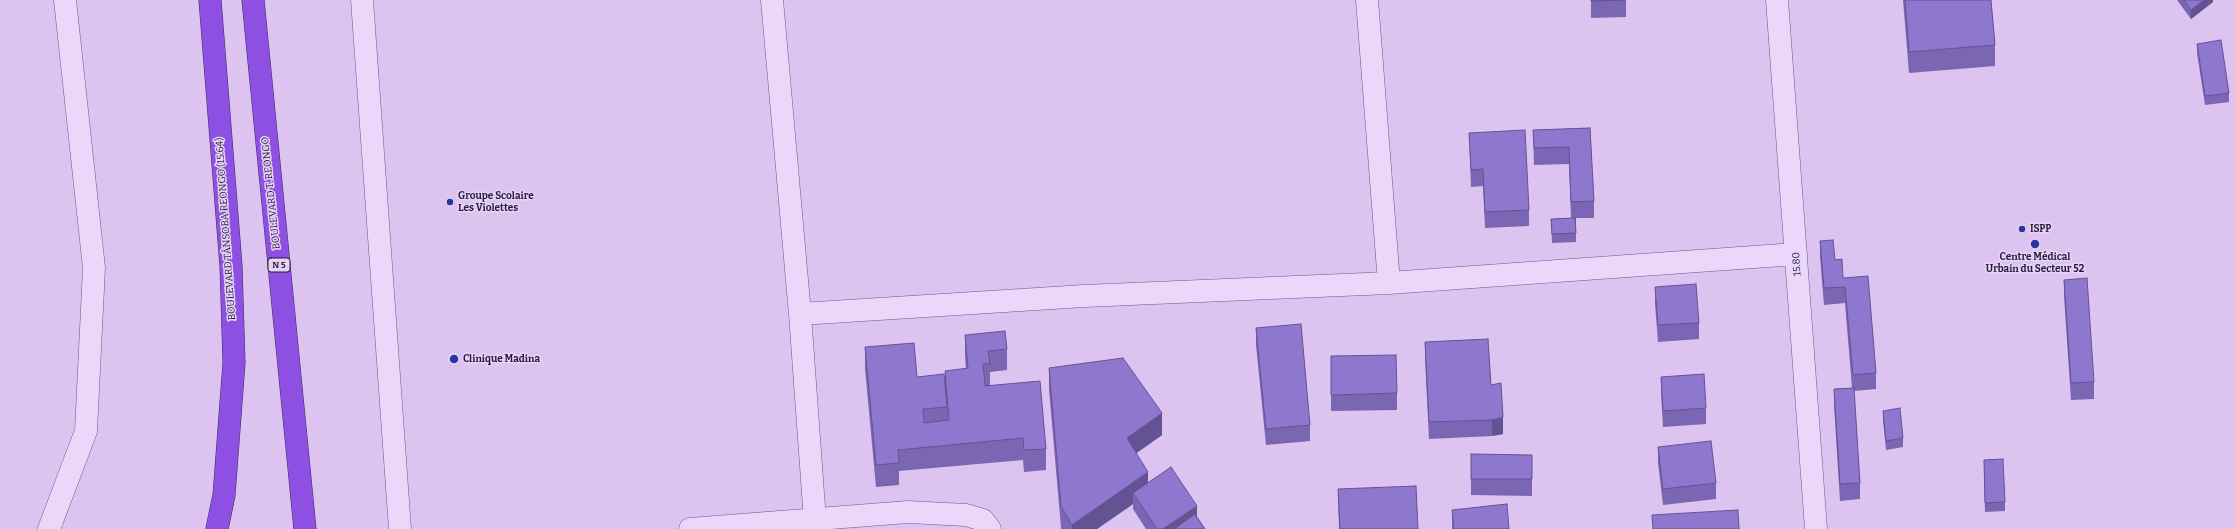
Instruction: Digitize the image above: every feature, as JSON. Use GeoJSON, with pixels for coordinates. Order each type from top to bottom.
{"type":"FeatureCollection","features":[{"type":"Feature","properties":{"kind":"highway","name":"BOULEVARD TÂNSOBA REONGO (15.64)"},"geometry":{"type":"LineString","coordinates":[[210,0],[231,266],[234,363],[224,495],[217,529]]}},
{"type":"Feature","properties":{"kind":"highway","name":"BOULEVARD T. REONGO"},"geometry":{"type":"LineString","coordinates":[[253,0],[305,529]]}},
{"type":"Feature","properties":{"kind":"street"},"geometry":{"type":"LineString","coordinates":[[49,529],[86,431],[94,268],[65,0]]}},
{"type":"Feature","properties":{"kind":"street"},"geometry":{"type":"LineString","coordinates":[[362,0],[375,153],[400,529]]}},
{"type":"Feature","properties":{"kind":"street"},"geometry":{"type":"LineString","coordinates":[[772,0],[800,314],[815,521]]}},
{"type":"Feature","properties":{"kind":"street"},"geometry":{"type":"LineString","coordinates":[[1367,0],[1389,283]]}},
{"type":"Feature","properties":{"kind":"street","name":"15.80"},"geometry":{"type":"LineString","coordinates":[[1777,0],[1816,529]]}},
{"type":"Feature","properties":{"kind":"street"},"geometry":{"type":"LineString","coordinates":[[800,314],[1084,296],[1389,283],[1796,254]]}},
{"type":"Feature","properties":{"kind":"street"},"geometry":{"type":"LineString","coordinates":[[690,529],[815,521],[908,512],[950,513],[983,520],[990,529]]}},
{"type":"Feature","properties":{"kind":"building"},"geometry":{"type":"Polygon","coordinates":[[[1591,0],[1626,0],[1591,1],[1591,0]]]}},
{"type":"Feature","properties":{"kind":"building"},"geometry":{"type":"Polygon","coordinates":[[[1905,0],[1991,0],[1995,45],[1909,52],[1905,0]]]}},
{"type":"Feature","properties":{"kind":"building"},"geometry":{"type":"Polygon","coordinates":[[[2184,0],[2204,0],[2191,10],[2184,0]]]}},
{"type":"Feature","properties":{"kind":"building"},"geometry":{"type":"Polygon","coordinates":[[[2221,40],[2229,93],[2205,96],[2197,44],[2221,40]]]}},
{"type":"Feature","properties":{"kind":"building"},"geometry":{"type":"Polygon","coordinates":[[[1590,128],[1594,201],[1571,202],[1569,147],[1534,148],[1533,130],[1590,128]]]}},
{"type":"Feature","properties":{"kind":"building"},"geometry":{"type":"Polygon","coordinates":[[[1525,130],[1529,210],[1485,212],[1483,169],[1471,170],[1469,133],[1525,130]]]}},
{"type":"Feature","properties":{"kind":"building"},"geometry":{"type":"Polygon","coordinates":[[[1575,218],[1576,233],[1552,234],[1551,219],[1575,218]]]}},
{"type":"Feature","properties":{"kind":"building"},"geometry":{"type":"Polygon","coordinates":[[[1833,240],[1835,260],[1842,259],[1843,278],[1868,276],[1876,373],[1853,375],[1845,287],[1824,288],[1820,241],[1833,240]]]}},
{"type":"Feature","properties":{"kind":"building"},"geometry":{"type":"Polygon","coordinates":[[[2087,278],[2094,382],[2071,383],[2064,280],[2087,278]]]}},
{"type":"Feature","properties":{"kind":"building"},"geometry":{"type":"Polygon","coordinates":[[[1696,284],[1699,323],[1658,325],[1655,287],[1696,284]]]}},
{"type":"Feature","properties":{"kind":"building"},"geometry":{"type":"Polygon","coordinates":[[[1301,324],[1310,425],[1266,429],[1256,328],[1301,324]]]}},
{"type":"Feature","properties":{"kind":"building"},"geometry":{"type":"Polygon","coordinates":[[[1005,331],[1007,349],[988,351],[990,364],[983,364],[985,386],[1040,381],[1046,449],[1024,450],[1023,438],[898,450],[899,463],[876,465],[865,347],[914,343],[917,377],[944,374],[947,407],[923,409],[924,423],[949,420],[945,371],[968,368],[965,335],[1005,331]]]}},
{"type":"Feature","properties":{"kind":"building"},"geometry":{"type":"Polygon","coordinates":[[[1488,339],[1491,385],[1501,383],[1503,417],[1492,420],[1429,422],[1425,342],[1488,339]]]}},
{"type":"Feature","properties":{"kind":"building"},"geometry":{"type":"Polygon","coordinates":[[[1396,355],[1397,393],[1331,395],[1331,356],[1396,355]]]}},
{"type":"Feature","properties":{"kind":"building"},"geometry":{"type":"Polygon","coordinates":[[[1123,358],[1162,413],[1127,438],[1148,472],[1072,525],[1061,506],[1049,368],[1123,358]]]}},
{"type":"Feature","properties":{"kind":"building"},"geometry":{"type":"Polygon","coordinates":[[[1704,374],[1706,408],[1663,411],[1661,377],[1704,374]]]}},
{"type":"Feature","properties":{"kind":"building"},"geometry":{"type":"Polygon","coordinates":[[[1854,388],[1860,483],[1840,484],[1834,389],[1854,388]]]}},
{"type":"Feature","properties":{"kind":"building"},"geometry":{"type":"Polygon","coordinates":[[[1900,408],[1903,438],[1886,441],[1883,411],[1900,408]]]}},
{"type":"Feature","properties":{"kind":"building"},"geometry":{"type":"Polygon","coordinates":[[[1711,441],[1716,483],[1663,489],[1658,447],[1711,441]]]}},
{"type":"Feature","properties":{"kind":"building"},"geometry":{"type":"Polygon","coordinates":[[[1471,454],[1532,455],[1532,479],[1471,479],[1471,454]]]}},
{"type":"Feature","properties":{"kind":"building"},"geometry":{"type":"Polygon","coordinates":[[[2003,459],[2005,502],[1985,503],[1984,460],[2003,459]]]}},
{"type":"Feature","properties":{"kind":"building"},"geometry":{"type":"Polygon","coordinates":[[[1171,467],[1197,506],[1163,529],[1157,529],[1133,493],[1171,467]]]}},
{"type":"Feature","properties":{"kind":"building"},"geometry":{"type":"Polygon","coordinates":[[[1416,486],[1418,529],[1340,529],[1338,489],[1416,486]]]}},
{"type":"Feature","properties":{"kind":"building"},"geometry":{"type":"Polygon","coordinates":[[[1507,504],[1509,529],[1454,529],[1452,510],[1507,504]]]}},
{"type":"Feature","properties":{"kind":"building"},"geometry":{"type":"Polygon","coordinates":[[[1738,510],[1739,529],[1653,529],[1652,515],[1738,510]]]}},
{"type":"Feature","properties":{"kind":"building"},"geometry":{"type":"Polygon","coordinates":[[[1195,514],[1205,529],[1174,529],[1195,514]]]}},
{"type":"Feature","properties":{"kind":"place","name":"Groupe Scolaire Les Violettes"},"geometry":{"type":"Point","coordinates":[450,202]}},
{"type":"Feature","properties":{"kind":"place","name":"ISPP"},"geometry":{"type":"Point","coordinates":[2022,229]}},
{"type":"Feature","properties":{"kind":"place","name":"Centre Médical Urbain du Secteur 52"},"geometry":{"type":"Point","coordinates":[2035,244]}},
{"type":"Feature","properties":{"kind":"place","name":"Clinique Madina"},"geometry":{"type":"Point","coordinates":[454,359]}}]}
